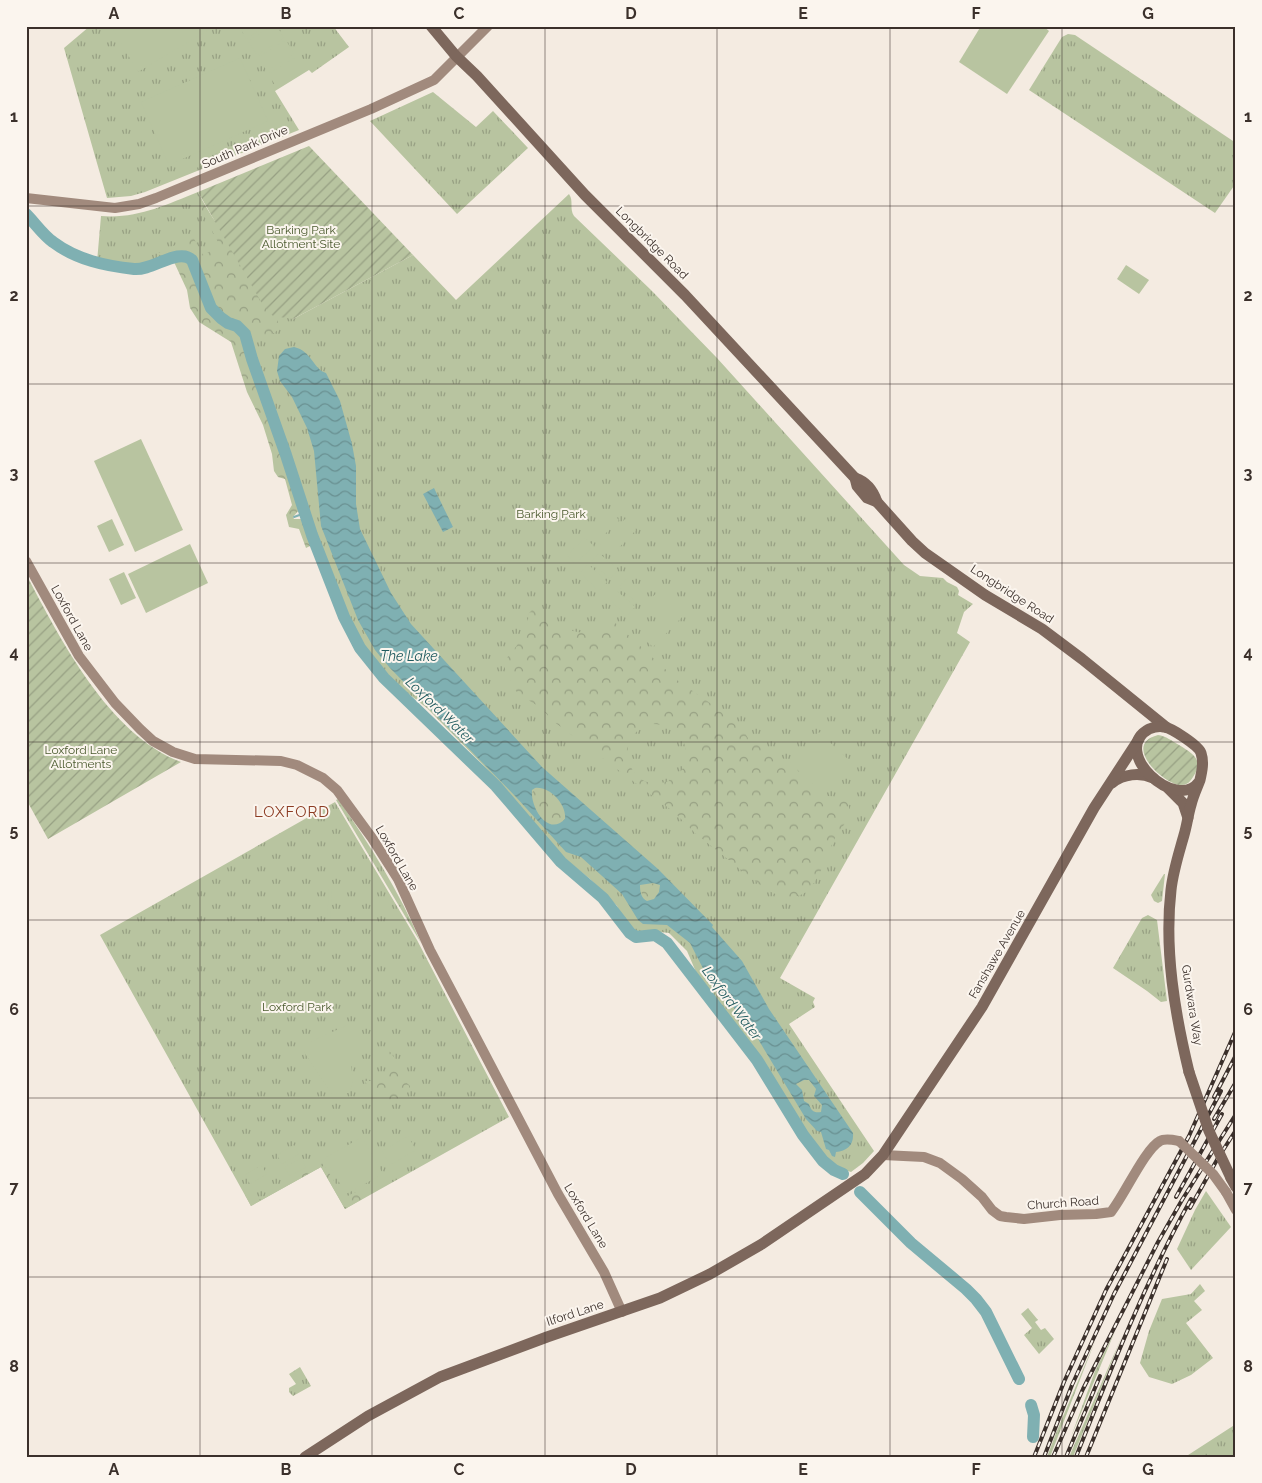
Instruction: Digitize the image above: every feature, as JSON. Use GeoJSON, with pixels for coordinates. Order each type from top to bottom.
{"type":"FeatureCollection","features":[{"type":"Feature","properties":{"kind":"main road","name":"Longbridge Road"},"geometry":{"type":"LineString","coordinates":[[431,26],[456,56],[585,195],[692,302],[855,478],[857,486],[867,498],[877,502],[912,541],[940,565],[1042,629],[1166,727]]}},
{"type":"Feature","properties":{"kind":"main road"},"geometry":{"type":"LineString","coordinates":[[1138,704],[1144,714],[1141,737],[1137,747],[1139,762],[1145,771],[1174,793],[1183,804],[1188,820]]}},
{"type":"Feature","properties":{"kind":"main road"},"geometry":{"type":"LineString","coordinates":[[1141,737],[1154,727],[1166,727],[1199,749],[1203,762],[1199,782],[1196,787],[1185,791],[1174,790],[1166,786]]}},
{"type":"Feature","properties":{"kind":"main road","name":"Fanshawe Avenue"},"geometry":{"type":"LineString","coordinates":[[882,1155],[982,1007],[1104,792],[1141,737]]}},
{"type":"Feature","properties":{"kind":"main road","name":"Fanshawe Avenue"},"geometry":{"type":"LineString","coordinates":[[1104,792],[1112,783],[1124,776],[1145,775],[1156,779]]}},
{"type":"Feature","properties":{"kind":"main road","name":"Gurdwara Way"},"geometry":{"type":"LineString","coordinates":[[1199,782],[1190,806],[1173,878],[1170,904],[1170,956],[1178,1023],[1190,1072],[1209,1131],[1231,1186]]}},
{"type":"Feature","properties":{"kind":"main road","name":"Ilford Lane"},"geometry":{"type":"LineString","coordinates":[[305,1457],[368,1416],[440,1377],[660,1298],[710,1274],[762,1244],[865,1174],[882,1155]]}},
{"type":"Feature","properties":{"kind":"street","name":"South Park Drive"},"geometry":{"type":"LineString","coordinates":[[26,198],[115,208],[139,204],[371,109],[427,83],[440,74],[488,26]]}},
{"type":"Feature","properties":{"kind":"street","name":"Loxford Lane"},"geometry":{"type":"LineString","coordinates":[[26,561],[79,656],[115,703],[154,741],[173,752],[195,759],[281,761],[297,765],[323,778],[338,790],[398,879],[450,990],[558,1194],[604,1272],[622,1312]]}},
{"type":"Feature","properties":{"kind":"street","name":"Church Road"},"geometry":{"type":"LineString","coordinates":[[882,1155],[924,1157],[940,1163],[962,1179],[1000,1216],[1015,1219],[1111,1212],[1147,1156],[1157,1143],[1165,1140],[1179,1142],[1212,1174],[1231,1186]]}},
{"type":"Feature","properties":{"kind":"street"},"geometry":{"type":"LineString","coordinates":[[1231,1186],[1236,1210]]}},
{"type":"Feature","properties":{"kind":"green space"},"geometry":{"type":"Polygon","coordinates":[[[90,26],[333,26],[349,47],[312,73],[309,70],[275,91],[299,130],[145,192],[131,196],[107,198],[64,48],[90,26]]]}},
{"type":"Feature","properties":{"kind":"green space"},"geometry":{"type":"Polygon","coordinates":[[[111,26],[215,26],[138,72],[111,26]]]}},
{"type":"Feature","properties":{"kind":"green space"},"geometry":{"type":"Polygon","coordinates":[[[239,26],[266,26],[246,39],[239,26]]]}},
{"type":"Feature","properties":{"kind":"green space"},"geometry":{"type":"Polygon","coordinates":[[[272,26],[277,26],[284,38],[257,55],[248,41],[272,26]]]}},
{"type":"Feature","properties":{"kind":"green space"},"geometry":{"type":"Polygon","coordinates":[[[981,26],[1043,26],[1049,31],[1007,94],[959,62],[981,26]]]}},
{"type":"Feature","properties":{"kind":"green space"},"geometry":{"type":"Polygon","coordinates":[[[1068,34],[1075,35],[1236,143],[1236,183],[1215,213],[1029,90],[1062,37],[1068,34]]]}},
{"type":"Feature","properties":{"kind":"green space"},"geometry":{"type":"Polygon","coordinates":[[[286,40],[294,54],[267,71],[258,57],[286,40]]]}},
{"type":"Feature","properties":{"kind":"green space"},"geometry":{"type":"Polygon","coordinates":[[[296,57],[304,70],[277,88],[268,74],[296,57]]]}},
{"type":"Feature","properties":{"kind":"green space"},"geometry":{"type":"Polygon","coordinates":[[[240,58],[268,121],[169,165],[141,102],[240,58]]]}},
{"type":"Feature","properties":{"kind":"green space"},"geometry":{"type":"Polygon","coordinates":[[[433,92],[476,127],[493,111],[528,148],[457,214],[370,121],[433,92]]]}},
{"type":"Feature","properties":{"kind":"green space","name":"Barking Park Allotment Site"},"geometry":{"type":"Polygon","coordinates":[[[309,146],[413,255],[293,319],[273,316],[264,307],[198,192],[309,146]]]}},
{"type":"Feature","properties":{"kind":"green space","name":"Barking Park"},"geometry":{"type":"Polygon","coordinates":[[[198,192],[210,215],[293,319],[413,255],[456,300],[569,194],[574,216],[651,290],[717,358],[904,565],[920,576],[943,578],[957,587],[958,595],[973,604],[964,612],[957,633],[970,642],[780,978],[815,998],[813,1002],[815,1007],[789,1024],[874,1151],[851,1172],[839,1168],[828,1160],[800,1125],[756,1053],[696,972],[687,951],[669,933],[635,934],[620,914],[617,906],[590,879],[560,855],[483,765],[427,708],[397,685],[374,663],[350,626],[301,497],[249,339],[244,329],[228,321],[214,308],[194,260],[187,254],[182,254],[141,267],[97,262],[101,216],[139,213],[198,192]]]}},
{"type":"Feature","properties":{"kind":"green space"},"geometry":{"type":"Polygon","coordinates":[[[197,202],[203,202],[273,316],[276,317],[280,328],[270,335],[246,331],[239,325],[228,321],[214,308],[194,260],[193,247],[189,245],[177,250],[158,253],[193,237],[203,255],[220,246],[197,202]]]}},
{"type":"Feature","properties":{"kind":"green space"},"geometry":{"type":"Polygon","coordinates":[[[183,259],[189,262],[191,266],[210,313],[220,322],[240,333],[285,463],[299,510],[293,517],[294,519],[302,519],[312,545],[306,548],[299,529],[289,527],[286,515],[292,505],[285,479],[278,477],[274,471],[272,454],[263,425],[247,392],[231,342],[199,322],[190,308],[187,290],[174,262],[183,259]]]}},
{"type":"Feature","properties":{"kind":"green space"},"geometry":{"type":"Polygon","coordinates":[[[1126,265],[1149,280],[1139,294],[1117,279],[1126,265]]]}},
{"type":"Feature","properties":{"kind":"green space"},"geometry":{"type":"Polygon","coordinates":[[[141,439],[183,530],[135,552],[94,461],[141,439]]]}},
{"type":"Feature","properties":{"kind":"green space"},"geometry":{"type":"Polygon","coordinates":[[[611,512],[619,520],[601,538],[593,530],[611,512]]]}},
{"type":"Feature","properties":{"kind":"green space"},"geometry":{"type":"Polygon","coordinates":[[[112,519],[124,545],[109,552],[97,526],[112,519]]]}},
{"type":"Feature","properties":{"kind":"green space"},"geometry":{"type":"Polygon","coordinates":[[[625,519],[636,530],[611,556],[600,545],[625,519]]]}},
{"type":"Feature","properties":{"kind":"green space"},"geometry":{"type":"Polygon","coordinates":[[[585,538],[594,546],[575,564],[567,555],[585,538]]]}},
{"type":"Feature","properties":{"kind":"green space"},"geometry":{"type":"Polygon","coordinates":[[[190,544],[208,583],[146,613],[128,574],[190,544]]]}},
{"type":"Feature","properties":{"kind":"green space"},"geometry":{"type":"Polygon","coordinates":[[[599,553],[618,570],[610,579],[591,562],[599,553]]]}},
{"type":"Feature","properties":{"kind":"green space"},"geometry":{"type":"Polygon","coordinates":[[[588,564],[607,582],[599,591],[580,573],[588,564]]]}},
{"type":"Feature","properties":{"kind":"green space"},"geometry":{"type":"Polygon","coordinates":[[[124,572],[136,598],[121,605],[109,579],[124,572]]]}},
{"type":"Feature","properties":{"kind":"green space","name":"Loxford Lane Allotments"},"geometry":{"type":"Polygon","coordinates":[[[26,574],[71,655],[109,708],[131,730],[155,749],[181,762],[48,839],[26,799],[26,574]]]}},
{"type":"Feature","properties":{"kind":"green space"},"geometry":{"type":"Polygon","coordinates":[[[627,578],[646,596],[638,604],[619,587],[627,578]]]}},
{"type":"Feature","properties":{"kind":"green space"},"geometry":{"type":"Polygon","coordinates":[[[660,589],[686,613],[653,647],[641,636],[661,615],[648,602],[660,589]]]}},
{"type":"Feature","properties":{"kind":"green space"},"geometry":{"type":"Polygon","coordinates":[[[616,590],[635,607],[627,616],[608,598],[616,590]]]}},
{"type":"Feature","properties":{"kind":"green space"},"geometry":{"type":"Polygon","coordinates":[[[535,607],[540,608],[564,627],[583,633],[601,628],[611,619],[677,680],[740,724],[749,740],[768,747],[789,763],[821,795],[847,799],[849,810],[847,818],[837,834],[812,886],[802,894],[791,897],[785,897],[764,888],[695,833],[674,812],[553,721],[541,708],[517,693],[505,669],[504,661],[521,639],[529,613],[535,607]],[[653,724],[642,728],[631,738],[628,749],[630,766],[637,777],[643,780],[650,783],[664,783],[681,771],[686,759],[685,746],[674,729],[668,726],[653,724]]]}},
{"type":"Feature","properties":{"kind":"green space"},"geometry":{"type":"Polygon","coordinates":[[[819,732],[852,763],[823,794],[790,763],[819,732]]]}},
{"type":"Feature","properties":{"kind":"green space"},"geometry":{"type":"Polygon","coordinates":[[[1158,735],[1171,740],[1195,758],[1198,766],[1187,784],[1174,784],[1157,772],[1150,764],[1143,747],[1147,740],[1158,735]]]}},
{"type":"Feature","properties":{"kind":"green space"},"geometry":{"type":"Polygon","coordinates":[[[535,788],[546,790],[556,797],[563,808],[565,819],[553,825],[547,823],[542,818],[533,799],[532,793],[535,788]]]}},
{"type":"Feature","properties":{"kind":"green space"},"geometry":{"type":"Polygon","coordinates":[[[338,799],[383,869],[421,943],[336,800],[338,799]]]}},
{"type":"Feature","properties":{"kind":"green space","name":"Loxford Park"},"geometry":{"type":"Polygon","coordinates":[[[335,802],[417,940],[509,1117],[345,1209],[321,1167],[251,1206],[100,935],[335,802]]]}},
{"type":"Feature","properties":{"kind":"green space"},"geometry":{"type":"Polygon","coordinates":[[[1164,874],[1162,901],[1158,903],[1154,901],[1151,895],[1164,874]]]}},
{"type":"Feature","properties":{"kind":"green space"},"geometry":{"type":"Polygon","coordinates":[[[657,883],[660,887],[654,899],[647,901],[643,899],[640,885],[657,883]]]}},
{"type":"Feature","properties":{"kind":"green space"},"geometry":{"type":"Polygon","coordinates":[[[329,889],[332,889],[330,921],[327,921],[329,889]]]}},
{"type":"Feature","properties":{"kind":"green space"},"geometry":{"type":"Polygon","coordinates":[[[1148,915],[1157,920],[1167,1001],[1161,1002],[1113,968],[1142,918],[1148,915]]]}},
{"type":"Feature","properties":{"kind":"green space"},"geometry":{"type":"Polygon","coordinates":[[[350,1024],[366,1039],[351,1063],[353,1082],[349,1093],[332,1094],[304,1052],[312,1041],[350,1024]]]}},
{"type":"Feature","properties":{"kind":"green space"},"geometry":{"type":"Polygon","coordinates":[[[388,1049],[401,1067],[403,1079],[410,1086],[410,1089],[400,1098],[376,1103],[365,1081],[381,1081],[384,1079],[388,1070],[385,1060],[372,1054],[378,1055],[388,1049]]]}},
{"type":"Feature","properties":{"kind":"green space"},"geometry":{"type":"Polygon","coordinates":[[[408,1136],[416,1150],[390,1165],[382,1151],[408,1136]]]}},
{"type":"Feature","properties":{"kind":"green space"},"geometry":{"type":"Polygon","coordinates":[[[362,1137],[383,1174],[346,1194],[325,1158],[362,1137]]]}},
{"type":"Feature","properties":{"kind":"green space"},"geometry":{"type":"Polygon","coordinates":[[[294,1145],[299,1154],[282,1164],[277,1155],[294,1145]]]}},
{"type":"Feature","properties":{"kind":"green space"},"geometry":{"type":"Polygon","coordinates":[[[301,1158],[306,1167],[290,1176],[284,1167],[301,1158]]]}},
{"type":"Feature","properties":{"kind":"green space"},"geometry":{"type":"Polygon","coordinates":[[[323,1163],[344,1198],[355,1192],[362,1199],[345,1209],[321,1167],[251,1206],[245,1195],[247,1193],[253,1203],[323,1163]]]}},
{"type":"Feature","properties":{"kind":"green space"},"geometry":{"type":"Polygon","coordinates":[[[261,1165],[267,1174],[250,1184],[245,1175],[261,1165]]]}},
{"type":"Feature","properties":{"kind":"green space"},"geometry":{"type":"Polygon","coordinates":[[[1206,1191],[1231,1227],[1191,1270],[1177,1249],[1206,1191]]]}},
{"type":"Feature","properties":{"kind":"green space"},"geometry":{"type":"Polygon","coordinates":[[[1200,1284],[1205,1291],[1194,1301],[1202,1310],[1186,1323],[1213,1358],[1191,1375],[1172,1384],[1149,1377],[1140,1363],[1149,1331],[1162,1299],[1191,1294],[1200,1284]]]}},
{"type":"Feature","properties":{"kind":"green space"},"geometry":{"type":"Polygon","coordinates":[[[1028,1308],[1038,1320],[1035,1322],[1041,1330],[1045,1328],[1054,1339],[1039,1354],[1024,1335],[1032,1328],[1021,1314],[1028,1308]]]}},
{"type":"Feature","properties":{"kind":"green space"},"geometry":{"type":"Polygon","coordinates":[[[1115,1331],[1071,1437],[1095,1371],[1115,1331]]]}},
{"type":"Feature","properties":{"kind":"green space"},"geometry":{"type":"Polygon","coordinates":[[[1123,1334],[1073,1457],[1069,1457],[1123,1334]]]}},
{"type":"Feature","properties":{"kind":"green space"},"geometry":{"type":"Polygon","coordinates":[[[1095,1341],[1050,1457],[1047,1457],[1056,1433],[1095,1341]]]}},
{"type":"Feature","properties":{"kind":"green space"},"geometry":{"type":"Polygon","coordinates":[[[300,1367],[311,1386],[293,1396],[289,1392],[289,1388],[296,1384],[289,1374],[300,1367]]]}},
{"type":"Feature","properties":{"kind":"green space"},"geometry":{"type":"Polygon","coordinates":[[[1236,1424],[1236,1430],[1234,1431],[1236,1456],[1185,1457],[1236,1424]]]}},
{"type":"Feature","properties":{"kind":"water","name":"The Lake"},"geometry":{"type":"Polygon","coordinates":[[[294,347],[305,352],[318,368],[326,373],[340,401],[356,466],[356,504],[360,529],[391,593],[411,624],[542,767],[658,869],[713,925],[712,927],[742,961],[769,1009],[853,1133],[849,1147],[836,1152],[835,1157],[826,1149],[821,1132],[817,1131],[806,1119],[755,1034],[739,1017],[728,997],[710,982],[690,943],[667,925],[643,924],[638,920],[622,894],[581,857],[566,852],[375,650],[358,620],[321,526],[314,451],[307,428],[292,397],[280,381],[277,371],[279,356],[285,349],[294,347]],[[535,788],[532,790],[532,797],[541,818],[552,824],[559,824],[565,819],[565,814],[556,797],[546,790],[535,788]],[[653,883],[640,885],[641,894],[647,901],[654,899],[659,892],[660,885],[653,883]],[[809,1080],[796,1084],[802,1090],[804,1101],[809,1104],[812,1110],[821,1112],[822,1105],[814,1096],[816,1089],[809,1080]]]}},
{"type":"Feature","properties":{"kind":"water"},"geometry":{"type":"Polygon","coordinates":[[[434,488],[453,527],[443,532],[423,494],[434,488]]]}},
{"type":"Feature","properties":{"kind":"waterway","name":"Loxford Water"},"geometry":{"type":"LineString","coordinates":[[26,214],[53,242],[82,258],[92,261],[113,266],[141,269],[180,256],[192,260],[211,308],[221,318],[237,326],[245,334],[312,535],[344,617],[360,648],[384,678],[496,786],[561,862],[603,898],[630,933],[636,937],[655,935],[667,943],[757,1060],[803,1135],[823,1161],[834,1170],[843,1174]]}},
{"type":"Feature","properties":{"kind":"waterway"},"geometry":{"type":"LineString","coordinates":[[294,517],[305,513]]}},
{"type":"Feature","properties":{"kind":"waterway","name":"Loxford Water"},"geometry":{"type":"LineString","coordinates":[[860,1192],[911,1243],[976,1299],[986,1312],[1019,1379]]}},
{"type":"Feature","properties":{"kind":"waterway","name":"Loxford Water"},"geometry":{"type":"LineString","coordinates":[[1031,1405],[1034,1415],[1033,1437]]}},
{"type":"Feature","properties":{"kind":"railway"},"geometry":{"type":"LineString","coordinates":[[1034,1457],[1064,1382],[1106,1290],[1189,1136],[1236,1030]]}},
{"type":"Feature","properties":{"kind":"railway"},"geometry":{"type":"LineString","coordinates":[[1214,1097],[1236,1055]]}},
{"type":"Feature","properties":{"kind":"railway"},"geometry":{"type":"LineString","coordinates":[[1214,1119],[1236,1082]]}},
{"type":"Feature","properties":{"kind":"railway"},"geometry":{"type":"LineString","coordinates":[[1044,1457],[1072,1385],[1114,1294],[1221,1091]]}},
{"type":"Feature","properties":{"kind":"railway"},"geometry":{"type":"LineString","coordinates":[[1176,1197],[1222,1114]]}},
{"type":"Feature","properties":{"kind":"railway"},"geometry":{"type":"LineString","coordinates":[[1053,1457],[1083,1389],[1158,1242],[1236,1114]]}},
{"type":"Feature","properties":{"kind":"railway"},"geometry":{"type":"LineString","coordinates":[[1190,1208],[1236,1130]]}},
{"type":"Feature","properties":{"kind":"railway"},"geometry":{"type":"LineString","coordinates":[[1076,1457],[1144,1294],[1191,1199]]}},
{"type":"Feature","properties":{"kind":"railway"},"geometry":{"type":"LineString","coordinates":[[1086,1457],[1167,1259]]}},
{"type":"Feature","properties":{"kind":"railway"},"geometry":{"type":"LineString","coordinates":[[1066,1457],[1100,1376]]}},
{"type":"Feature","properties":{"kind":"district","name":"LOXFORD"},"geometry":{"type":"Point","coordinates":[292,812]}}]}
